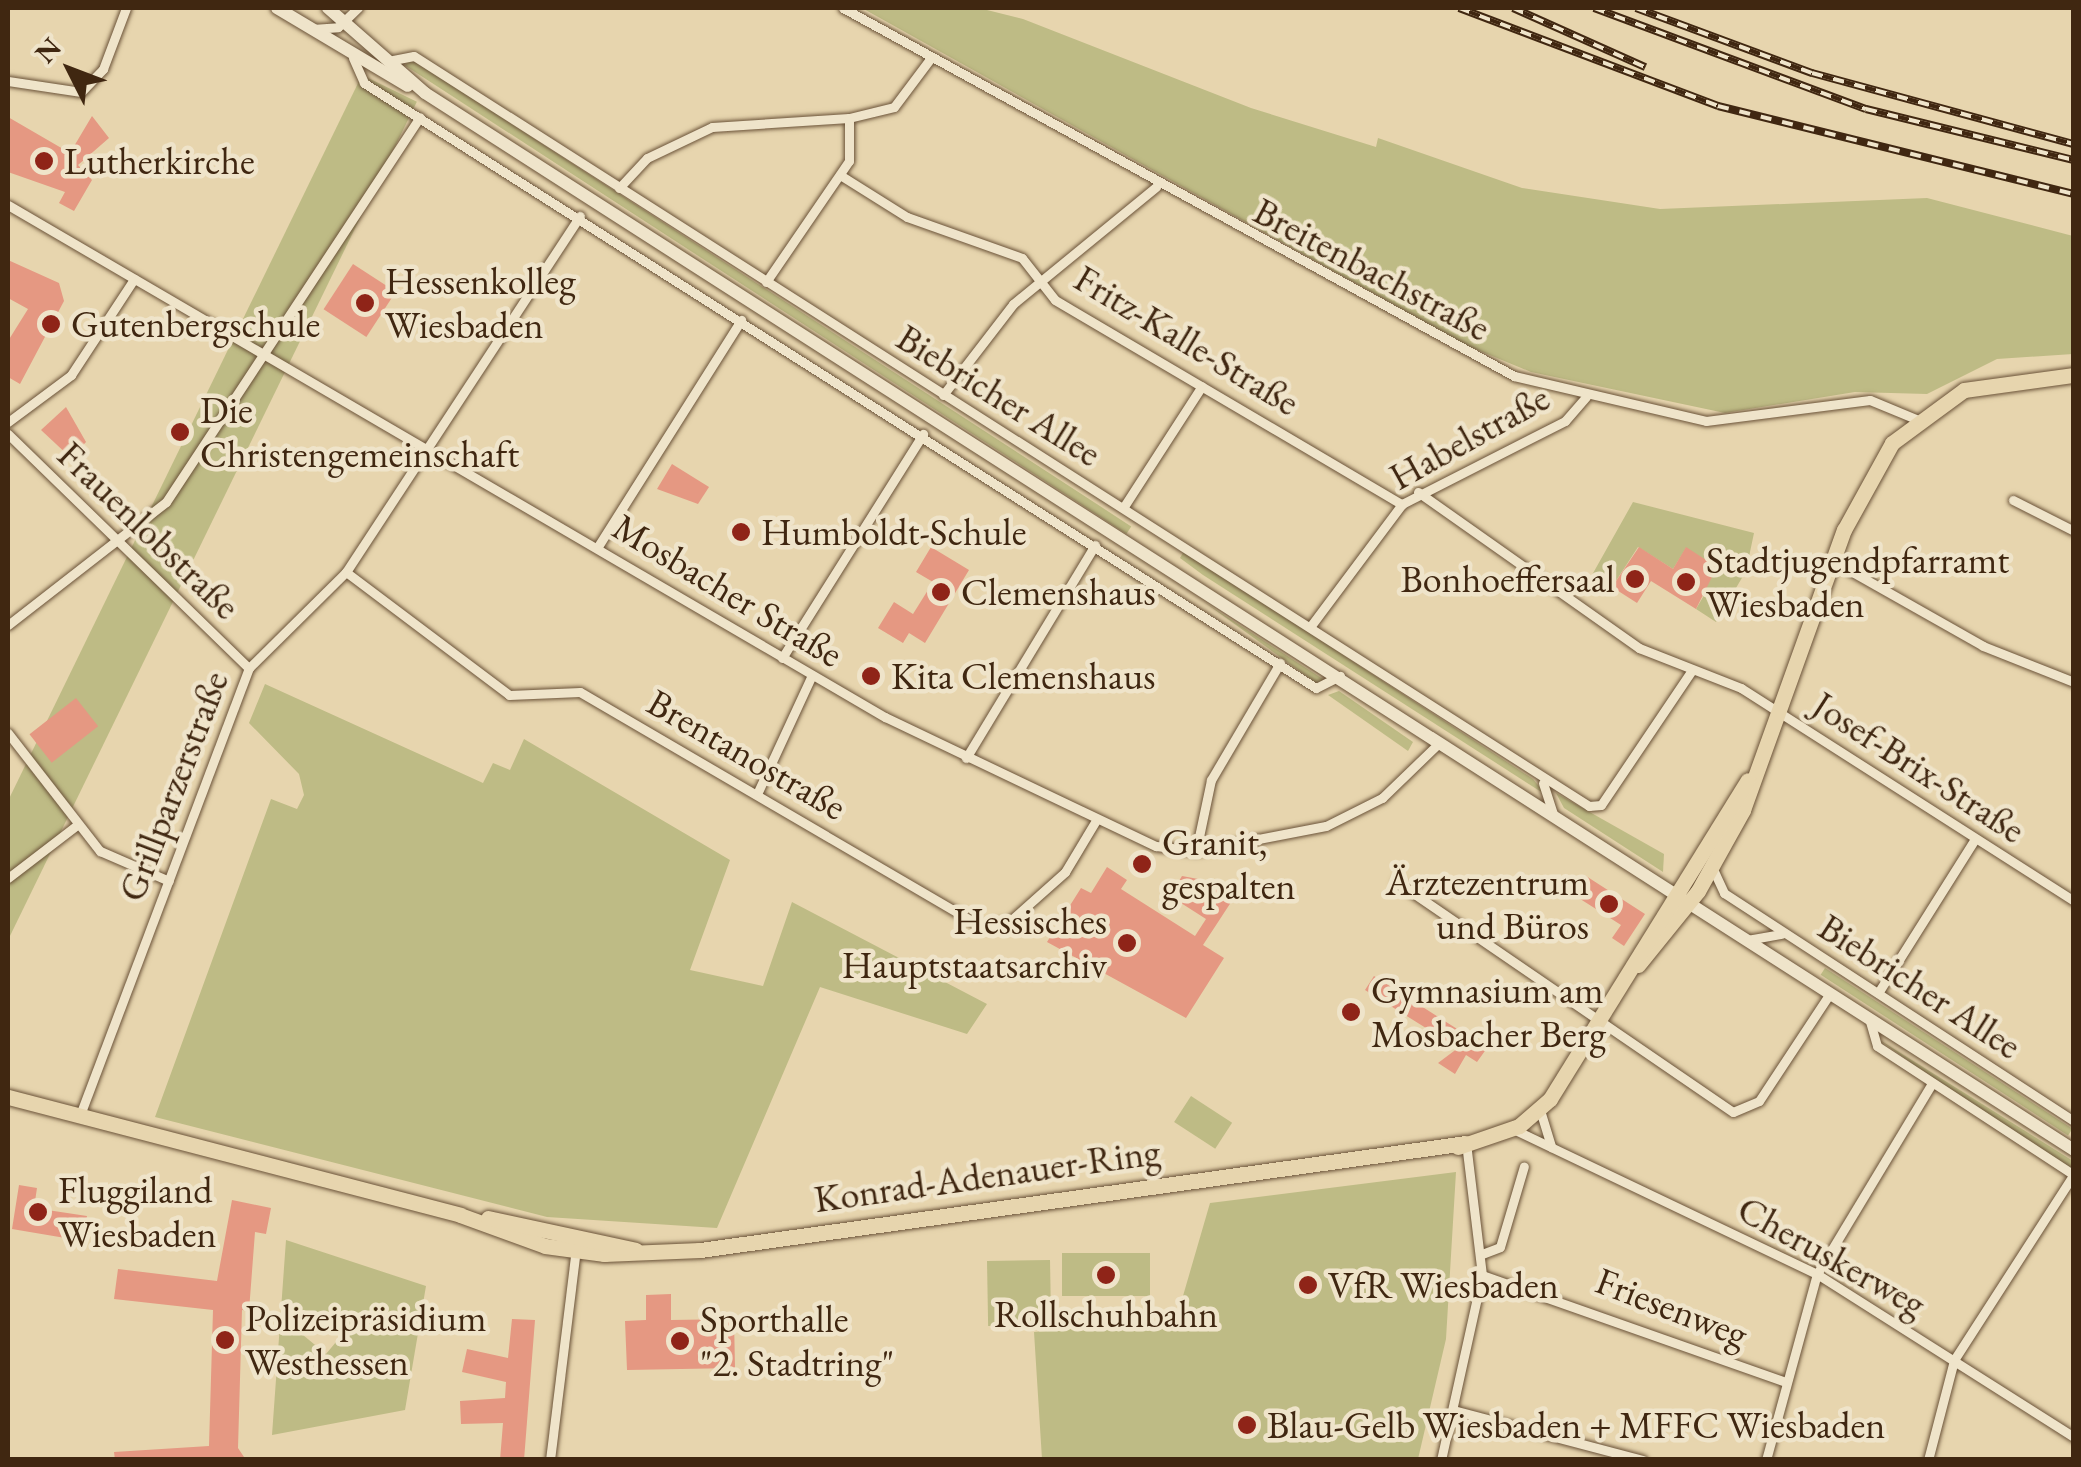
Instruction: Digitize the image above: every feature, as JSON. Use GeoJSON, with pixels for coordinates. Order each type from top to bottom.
{"type":"FeatureCollection","features":[{"type":"Feature","properties":{"kind":"main road","name":"Biebricher Allee"},"geometry":{"type":"LineString","coordinates":[[277,8],[352,58],[424,93],[1340,676],[2074,1150]]}},
{"type":"Feature","properties":{"kind":"main road","name":"Biebricher Allee"},"geometry":{"type":"LineString","coordinates":[[328,8],[424,93]]}},
{"type":"Feature","properties":{"kind":"main road"},"geometry":{"type":"LineString","coordinates":[[1683,900],[1712,867],[1776,734],[1833,560],[1870,475],[1916,419],[1980,384],[2074,374]]}},
{"type":"Feature","properties":{"kind":"main road"},"geometry":{"type":"LineString","coordinates":[[1683,900],[1776,734]]}},
{"type":"Feature","properties":{"kind":"main road","name":"Konrad-Adenauer-Ring"},"geometry":{"type":"LineString","coordinates":[[9,1098],[576,1244],[643,1252],[1466,1144],[1513,1129],[1540,1110],[1683,900]]}},
{"type":"Feature","properties":{"kind":"street"},"geometry":{"type":"LineString","coordinates":[[8,82],[80,92],[102,69],[126,8]]}},
{"type":"Feature","properties":{"kind":"street"},"geometry":{"type":"LineString","coordinates":[[304,28],[345,23],[358,8]]}},
{"type":"Feature","properties":{"kind":"street","name":"Breitenbachstraße"},"geometry":{"type":"LineString","coordinates":[[844,8],[1467,357],[1586,397],[1706,421],[1870,400],[1916,419]]}},
{"type":"Feature","properties":{"kind":"street","name":"Biebricher Allee"},"geometry":{"type":"LineString","coordinates":[[388,60],[414,56],[1310,627],[1542,780],[1596,806],[1692,670]]}},
{"type":"Feature","properties":{"kind":"street","name":"Biebricher Allee"},"geometry":{"type":"LineString","coordinates":[[352,58],[364,83],[580,216],[1316,688],[1340,676]]}},
{"type":"Feature","properties":{"kind":"street"},"geometry":{"type":"LineString","coordinates":[[619,188],[648,158],[712,128],[850,118],[894,107],[930,59]]}},
{"type":"Feature","properties":{"kind":"street"},"geometry":{"type":"LineString","coordinates":[[8,626],[122,544],[191,470],[420,116]]}},
{"type":"Feature","properties":{"kind":"street"},"geometry":{"type":"LineString","coordinates":[[766,282],[840,176],[850,118]]}},
{"type":"Feature","properties":{"kind":"street","name":"Fritz-Kalle-Straße"},"geometry":{"type":"LineString","coordinates":[[840,176],[907,217],[1022,258],[1039,282],[1202,386],[1402,504]]}},
{"type":"Feature","properties":{"kind":"street"},"geometry":{"type":"LineString","coordinates":[[943,395],[1039,282],[1156,186]]}},
{"type":"Feature","properties":{"kind":"street","name":"Mosbacher Straße"},"geometry":{"type":"LineString","coordinates":[[8,205],[782,658],[966,758],[1096,822],[1196,851],[1326,826],[1382,798],[1439,743]]}},
{"type":"Feature","properties":{"kind":"street","name":"Grillparzerstraße"},"geometry":{"type":"LineString","coordinates":[[80,1115],[249,668],[346,572],[432,452],[580,216]]}},
{"type":"Feature","properties":{"kind":"street"},"geometry":{"type":"LineString","coordinates":[[8,422],[81,364],[134,278]]}},
{"type":"Feature","properties":{"kind":"street"},"geometry":{"type":"LineString","coordinates":[[598,548],[741,320]]}},
{"type":"Feature","properties":{"kind":"street"},"geometry":{"type":"LineString","coordinates":[[1123,508],[1202,386]]}},
{"type":"Feature","properties":{"kind":"street","name":"Habelstraße"},"geometry":{"type":"LineString","coordinates":[[1310,627],[1402,504],[1418,492],[1565,421],[1586,397]]}},
{"type":"Feature","properties":{"kind":"street","name":"Frauenlobstraße"},"geometry":{"type":"LineString","coordinates":[[8,434],[249,668]]}},
{"type":"Feature","properties":{"kind":"street"},"geometry":{"type":"LineString","coordinates":[[782,658],[922,434]]}},
{"type":"Feature","properties":{"kind":"street"},"geometry":{"type":"LineString","coordinates":[[1418,492],[1639,648],[1783,715]]}},
{"type":"Feature","properties":{"kind":"street"},"geometry":{"type":"LineString","coordinates":[[2013,500],[2074,531]]}},
{"type":"Feature","properties":{"kind":"street"},"geometry":{"type":"LineString","coordinates":[[966,758],[1095,546]]}},
{"type":"Feature","properties":{"kind":"street"},"geometry":{"type":"LineString","coordinates":[[1833,560],[1983,646],[2074,682]]}},
{"type":"Feature","properties":{"kind":"street","name":"Brentanostraße"},"geometry":{"type":"LineString","coordinates":[[346,572],[504,692],[575,690],[990,928],[1065,872],[1096,822]]}},
{"type":"Feature","properties":{"kind":"street"},"geometry":{"type":"LineString","coordinates":[[1196,851],[1211,780],[1280,663]]}},
{"type":"Feature","properties":{"kind":"street"},"geometry":{"type":"LineString","coordinates":[[757,794],[812,675]]}},
{"type":"Feature","properties":{"kind":"street","name":"Josef-Brix-Straße"},"geometry":{"type":"LineString","coordinates":[[1783,715],[2074,902]]}},
{"type":"Feature","properties":{"kind":"street"},"geometry":{"type":"LineString","coordinates":[[8,734],[100,851],[169,880]]}},
{"type":"Feature","properties":{"kind":"street"},"geometry":{"type":"LineString","coordinates":[[1542,780],[1554,816]]}},
{"type":"Feature","properties":{"kind":"street"},"geometry":{"type":"LineString","coordinates":[[8,878],[77,825]]}},
{"type":"Feature","properties":{"kind":"street"},"geometry":{"type":"LineString","coordinates":[[1878,993],[1975,840]]}},
{"type":"Feature","properties":{"kind":"street","name":"Biebricher Allee"},"geometry":{"type":"LineString","coordinates":[[1712,867],[1724,894],[2074,1122]]}},
{"type":"Feature","properties":{"kind":"street"},"geometry":{"type":"LineString","coordinates":[[1396,882],[1724,1109],[1743,1112],[1829,995]]}},
{"type":"Feature","properties":{"kind":"street","name":"Biebricher Allee"},"geometry":{"type":"LineString","coordinates":[[1744,940],[1784,934]]}},
{"type":"Feature","properties":{"kind":"street","name":"Biebricher Allee"},"geometry":{"type":"LineString","coordinates":[[1869,1018],[1872,1041],[2073,1175]]}},
{"type":"Feature","properties":{"kind":"street"},"geometry":{"type":"LineString","coordinates":[[1766,1460],[1782,1381],[1816,1274],[1932,1083]]}},
{"type":"Feature","properties":{"kind":"street"},"geometry":{"type":"LineString","coordinates":[[1540,1110],[1551,1147]]}},
{"type":"Feature","properties":{"kind":"street","name":"Cheruskerweg"},"geometry":{"type":"LineString","coordinates":[[1513,1129],[1816,1274],[2074,1437]]}},
{"type":"Feature","properties":{"kind":"street"},"geometry":{"type":"LineString","coordinates":[[1441,1460],[1482,1275],[1466,1144]]}},
{"type":"Feature","properties":{"kind":"street"},"geometry":{"type":"LineString","coordinates":[[1482,1254],[1500,1247],[1524,1166]]}},
{"type":"Feature","properties":{"kind":"street"},"geometry":{"type":"LineString","coordinates":[[1928,1460],[1954,1360],[2073,1175]]}},
{"type":"Feature","properties":{"kind":"street"},"geometry":{"type":"LineString","coordinates":[[550,1460],[576,1244]]}},
{"type":"Feature","properties":{"kind":"street","name":"Friesenweg"},"geometry":{"type":"LineString","coordinates":[[1482,1275],[1782,1381]]}},
{"type":"Feature","properties":{"kind":"street"},"geometry":{"type":"LineString","coordinates":[[1453,1410],[1642,1460]]}},
{"type":"Feature","properties":{"kind":"shaded area"},"geometry":{"type":"Polygon","coordinates":[[[862,8],[979,8],[1023,19],[1251,108],[1376,147],[1378,138],[1522,188],[1660,209],[1927,198],[2073,236],[2073,354],[1997,359],[1927,394],[1855,392],[1725,413],[1531,372],[1468,346],[862,8]]]}},
{"type":"Feature","properties":{"kind":"shaded area"},"geometry":{"type":"Polygon","coordinates":[[[410,58],[1131,526],[1126,534],[405,66],[410,58]]]}},
{"type":"Feature","properties":{"kind":"shaded area"},"geometry":{"type":"Polygon","coordinates":[[[362,75],[417,102],[8,940],[8,801],[362,75]]]}},
{"type":"Feature","properties":{"kind":"shaded area"},"geometry":{"type":"Polygon","coordinates":[[[1633,502],[1754,533],[1746,571],[1716,622],[1696,609],[1703,597],[1686,548],[1673,569],[1638,547],[1612,587],[1592,575],[1633,502]]]}},
{"type":"Feature","properties":{"kind":"shaded area"},"geometry":{"type":"Polygon","coordinates":[[[1184,551],[1533,779],[1546,795],[1203,575],[1180,558],[1184,551]]]}},
{"type":"Feature","properties":{"kind":"shaded area"},"geometry":{"type":"Polygon","coordinates":[[[1204,602],[1329,683],[1319,685],[1204,602]]]}},
{"type":"Feature","properties":{"kind":"shaded area"},"geometry":{"type":"Polygon","coordinates":[[[265,684],[483,783],[493,763],[510,770],[524,739],[730,860],[690,970],[763,986],[792,902],[987,1004],[967,1034],[820,987],[717,1228],[547,1217],[155,1117],[271,799],[297,809],[304,795],[299,774],[249,723],[265,684]]]}},
{"type":"Feature","properties":{"kind":"shaded area"},"geometry":{"type":"Polygon","coordinates":[[[1339,691],[1413,742],[1408,751],[1328,695],[1339,691]]]}},
{"type":"Feature","properties":{"kind":"shaded area"},"geometry":{"type":"Polygon","coordinates":[[[1556,793],[1664,854],[1663,872],[1564,808],[1556,793]]]}},
{"type":"Feature","properties":{"kind":"shaded area"},"geometry":{"type":"Polygon","coordinates":[[[1825,968],[2072,1129],[2068,1135],[1821,975],[1825,968]]]}},
{"type":"Feature","properties":{"kind":"shaded area"},"geometry":{"type":"Polygon","coordinates":[[[1875,1037],[2073,1161],[2073,1170],[1951,1091],[1875,1037]]]}},
{"type":"Feature","properties":{"kind":"shaded area"},"geometry":{"type":"Polygon","coordinates":[[[1191,1096],[1232,1123],[1215,1149],[1174,1122],[1191,1096]]]}},
{"type":"Feature","properties":{"kind":"shaded area"},"geometry":{"type":"Polygon","coordinates":[[[1456,1172],[1446,1339],[1418,1459],[1042,1459],[1034,1332],[1176,1320],[1210,1203],[1456,1172]]]}},
{"type":"Feature","properties":{"kind":"shaded area"},"geometry":{"type":"Polygon","coordinates":[[[286,1240],[426,1286],[405,1410],[272,1435],[286,1240]],[[323,1311],[303,1335],[326,1354],[346,1330],[323,1311]]]}},
{"type":"Feature","properties":{"kind":"shaded area","name":"Rollschuhbahn"},"geometry":{"type":"Polygon","coordinates":[[[1062,1253],[1150,1253],[1150,1296],[1062,1296],[1062,1253]]]}},
{"type":"Feature","properties":{"kind":"shaded area"},"geometry":{"type":"Polygon","coordinates":[[[1050,1260],[1051,1325],[988,1326],[987,1261],[1050,1260]]]}},
{"type":"Feature","properties":{"kind":"building","name":"Lutherkirche"},"geometry":{"type":"Polygon","coordinates":[[[92,116],[109,138],[78,165],[92,180],[74,211],[59,203],[65,192],[8,172],[8,117],[70,153],[92,116]]]}},
{"type":"Feature","properties":{"kind":"building"},"geometry":{"type":"Polygon","coordinates":[[[8,260],[59,283],[64,301],[20,384],[8,377],[8,341],[28,309],[8,298],[8,260]]]}},
{"type":"Feature","properties":{"kind":"building"},"geometry":{"type":"Polygon","coordinates":[[[353,264],[396,292],[366,337],[324,309],[353,264]]]}},
{"type":"Feature","properties":{"kind":"building"},"geometry":{"type":"Polygon","coordinates":[[[66,407],[86,442],[71,458],[41,430],[66,407]]]}},
{"type":"Feature","properties":{"kind":"building","name":"Humboldt-Schule"},"geometry":{"type":"Polygon","coordinates":[[[672,464],[709,487],[698,504],[657,489],[672,464]]]}},
{"type":"Feature","properties":{"kind":"building","name":"Clemenshaus"},"geometry":{"type":"Polygon","coordinates":[[[931,547],[969,570],[925,643],[909,633],[903,643],[878,628],[894,602],[913,614],[933,582],[916,572],[931,547]]]}},
{"type":"Feature","properties":{"kind":"building"},"geometry":{"type":"Polygon","coordinates":[[[1639,547],[1673,569],[1686,547],[1717,567],[1696,609],[1651,581],[1637,603],[1612,587],[1639,547]]]}},
{"type":"Feature","properties":{"kind":"building"},"geometry":{"type":"Polygon","coordinates":[[[76,698],[98,726],[52,763],[30,734],[76,698]]]}},
{"type":"Feature","properties":{"kind":"building","name":"Hessisches Hauptstaatsarchiv"},"geometry":{"type":"Polygon","coordinates":[[[1107,867],[1127,880],[1121,889],[1195,936],[1206,919],[1170,896],[1182,876],[1241,887],[1203,945],[1224,958],[1186,1018],[1047,942],[1081,888],[1091,893],[1107,867]]]}},
{"type":"Feature","properties":{"kind":"building","name":"Ärztezentrum und Büros"},"geometry":{"type":"Polygon","coordinates":[[[1586,876],[1645,914],[1624,946],[1612,938],[1621,925],[1574,895],[1586,876]]]}},
{"type":"Feature","properties":{"kind":"building"},"geometry":{"type":"Polygon","coordinates":[[[1374,976],[1487,1048],[1477,1062],[1466,1055],[1455,1074],[1438,1063],[1458,1048],[1365,990],[1374,976]]]}},
{"type":"Feature","properties":{"kind":"building","name":"Fluggiland Wiesbaden"},"geometry":{"type":"Polygon","coordinates":[[[19,1185],[37,1188],[34,1208],[87,1216],[83,1241],[12,1229],[19,1185]]]}},
{"type":"Feature","properties":{"kind":"building","name":"Polizeipräsidium Westhessen"},"geometry":{"type":"Polygon","coordinates":[[[232,1200],[271,1208],[266,1234],[255,1232],[249,1311],[242,1310],[238,1448],[246,1460],[115,1460],[114,1452],[209,1446],[213,1310],[114,1299],[118,1269],[217,1281],[232,1200]]]}},
{"type":"Feature","properties":{"kind":"building","name":"Sporthalle \"2. Stadtring\""},"geometry":{"type":"Polygon","coordinates":[[[671,1294],[671,1320],[734,1319],[735,1368],[627,1370],[625,1321],[646,1320],[646,1295],[671,1294]]]}},
{"type":"Feature","properties":{"kind":"building"},"geometry":{"type":"Polygon","coordinates":[[[512,1319],[535,1320],[524,1460],[500,1460],[503,1423],[461,1424],[460,1401],[505,1398],[506,1382],[462,1372],[467,1349],[508,1358],[512,1319]]]}},
{"type":"Feature","properties":{"kind":"railway"},"geometry":{"type":"LineString","coordinates":[[1459,8],[1718,106],[2074,194]]}},
{"type":"Feature","properties":{"kind":"railway"},"geometry":{"type":"LineString","coordinates":[[1513,8],[1645,67]]}},
{"type":"Feature","properties":{"kind":"railway"},"geometry":{"type":"LineString","coordinates":[[1594,8],[1866,109],[2074,160]]}},
{"type":"Feature","properties":{"kind":"railway"},"geometry":{"type":"LineString","coordinates":[[1636,8],[1812,73],[2074,144]]}},
{"type":"Feature","properties":{"kind":"place","name":"Lutherkirche"},"geometry":{"type":"Point","coordinates":[44,161]}},
{"type":"Feature","properties":{"kind":"place","name":"Hessenkolleg Wiesbaden"},"geometry":{"type":"Point","coordinates":[365,303]}},
{"type":"Feature","properties":{"kind":"place","name":"Gutenbergschule"},"geometry":{"type":"Point","coordinates":[51,324]}},
{"type":"Feature","properties":{"kind":"place","name":"Die Christengemeinschaft"},"geometry":{"type":"Point","coordinates":[180,432]}},
{"type":"Feature","properties":{"kind":"place","name":"Humboldt-Schule"},"geometry":{"type":"Point","coordinates":[741,532]}},
{"type":"Feature","properties":{"kind":"place","name":"Bonhoeffersaal"},"geometry":{"type":"Point","coordinates":[1635,579]}},
{"type":"Feature","properties":{"kind":"place","name":"Stadtjugendpfarramt Wiesbaden"},"geometry":{"type":"Point","coordinates":[1686,582]}},
{"type":"Feature","properties":{"kind":"place","name":"Clemenshaus"},"geometry":{"type":"Point","coordinates":[941,592]}},
{"type":"Feature","properties":{"kind":"place","name":"Kita Clemenshaus"},"geometry":{"type":"Point","coordinates":[871,676]}},
{"type":"Feature","properties":{"kind":"place","name":"Granit, gespalten"},"geometry":{"type":"Point","coordinates":[1142,864]}},
{"type":"Feature","properties":{"kind":"place","name":"Ärztezentrum und Büros"},"geometry":{"type":"Point","coordinates":[1609,904]}},
{"type":"Feature","properties":{"kind":"place","name":"Hessisches Hauptstaatsarchiv"},"geometry":{"type":"Point","coordinates":[1127,943]}},
{"type":"Feature","properties":{"kind":"place","name":"Gymnasium am Mosbacher Berg"},"geometry":{"type":"Point","coordinates":[1351,1012]}},
{"type":"Feature","properties":{"kind":"place","name":"Fluggiland Wiesbaden"},"geometry":{"type":"Point","coordinates":[38,1212]}},
{"type":"Feature","properties":{"kind":"place","name":"Rollschuhbahn"},"geometry":{"type":"Point","coordinates":[1106,1275]}},
{"type":"Feature","properties":{"kind":"place","name":"VfR Wiesbaden"},"geometry":{"type":"Point","coordinates":[1308,1285]}},
{"type":"Feature","properties":{"kind":"place","name":"Polizeipräsidium Westhessen"},"geometry":{"type":"Point","coordinates":[225,1340]}},
{"type":"Feature","properties":{"kind":"place","name":"Sporthalle \"2. Stadtring\""},"geometry":{"type":"Point","coordinates":[680,1341]}},
{"type":"Feature","properties":{"kind":"place","name":"Blau-Gelb Wiesbaden + MFFC Wiesbaden"},"geometry":{"type":"Point","coordinates":[1247,1425]}}]}
